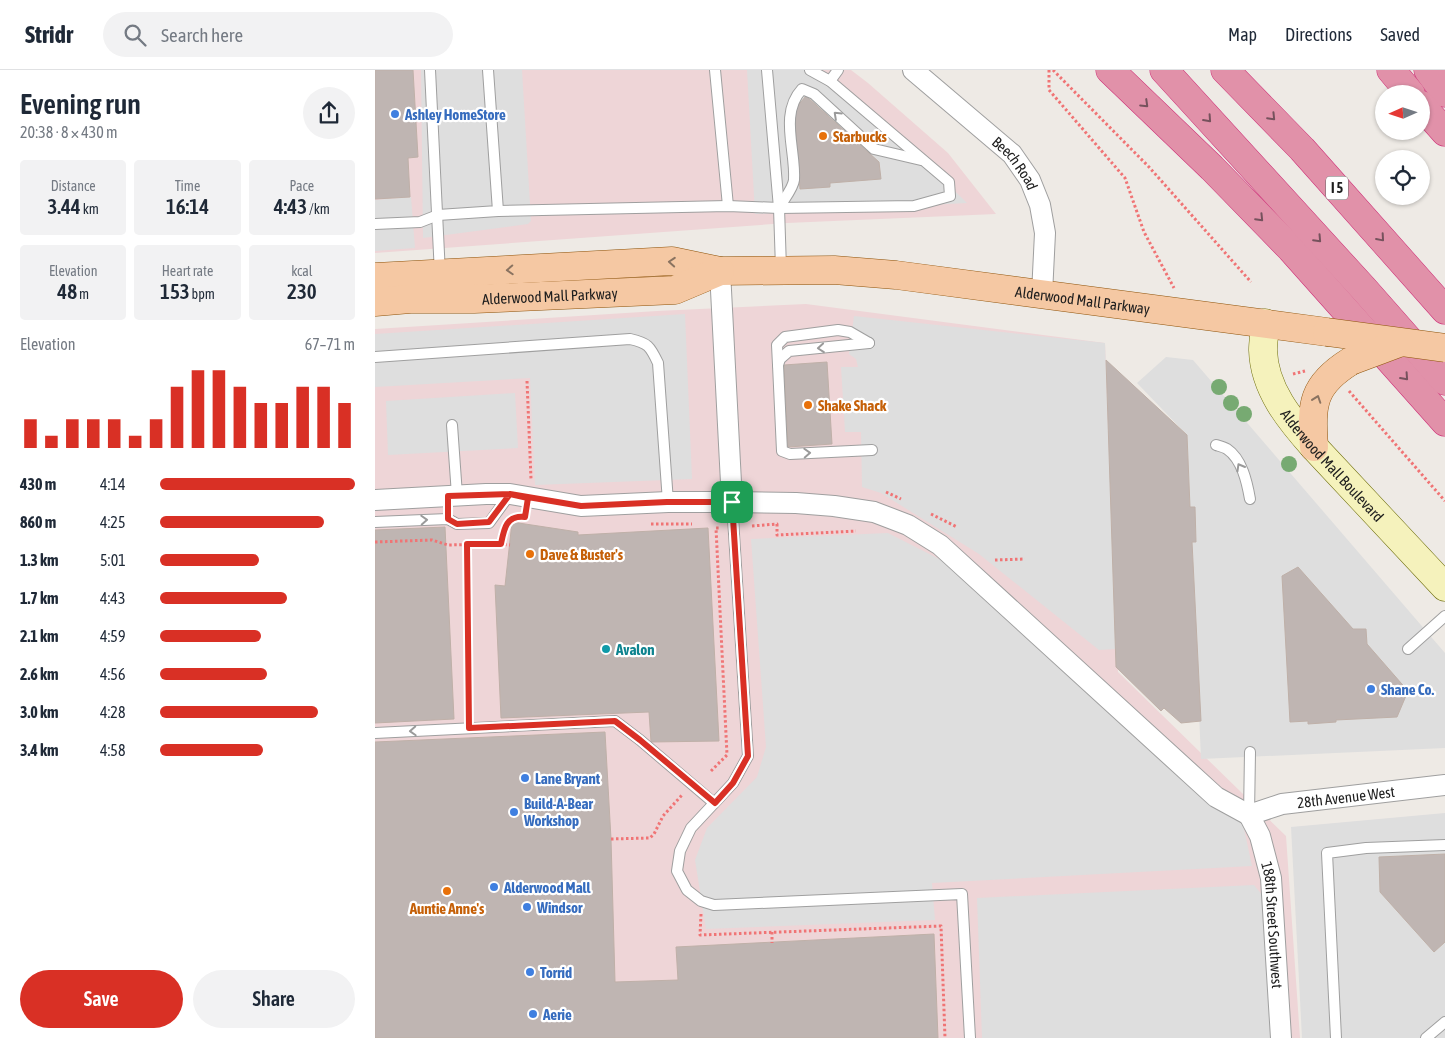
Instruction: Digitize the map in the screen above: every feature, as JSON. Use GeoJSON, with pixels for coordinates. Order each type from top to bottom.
{"type":"FeatureCollection","features":[{"type":"Feature","properties":{"kind":"highway"},"geometry":{"type":"LineString","coordinates":[[1110,70],[1212,168],[1291,249],[1445,422]]}},
{"type":"Feature","properties":{"kind":"highway"},"geometry":{"type":"LineString","coordinates":[[1164,70],[1364,289],[1445,381]]}},
{"type":"Feature","properties":{"kind":"highway","name":"I 5"},"geometry":{"type":"LineString","coordinates":[[1225,70],[1302,149],[1445,310]]}},
{"type":"Feature","properties":{"kind":"highway"},"geometry":{"type":"LineString","coordinates":[[1391,70],[1404,85]]}},
{"type":"Feature","properties":{"kind":"highway"},"geometry":{"type":"LineString","coordinates":[[1428,70],[1445,93]]}},
{"type":"Feature","properties":{"kind":"highway"},"geometry":{"type":"LineString","coordinates":[[1430,115],[1445,132]]}},
{"type":"Feature","properties":{"kind":"main road","name":"Alderwood Mall Parkway"},"geometry":{"type":"LineString","coordinates":[[375,278],[441,286],[474,299],[675,290],[720,271],[834,270],[896,275],[1445,348]]}},
{"type":"Feature","properties":{"kind":"main road","name":"Alderwood Mall Parkway"},"geometry":{"type":"LineString","coordinates":[[375,302],[441,286]]}},
{"type":"Feature","properties":{"kind":"main road","name":"Alderwood Mall Boulevard"},"geometry":{"type":"LineString","coordinates":[[1265,323],[1263,350],[1269,380],[1279,403],[1315,447],[1445,587]]}},
{"type":"Feature","properties":{"kind":"main road"},"geometry":{"type":"LineString","coordinates":[[1315,447],[1312,422],[1314,402],[1322,385],[1334,371],[1351,361],[1400,342]]}},
{"type":"Feature","properties":{"kind":"street","name":"Beech Road"},"geometry":{"type":"LineString","coordinates":[[913,70],[1011,154],[1030,180],[1040,205],[1045,233],[1041,294]]}},
{"type":"Feature","properties":{"kind":"street"},"geometry":{"type":"LineString","coordinates":[[720,271],[732,502]]}},
{"type":"Feature","properties":{"kind":"street"},"geometry":{"type":"LineString","coordinates":[[375,500],[450,505],[519,496],[581,506],[667,502],[796,503],[874,512],[908,525],[940,545],[1216,797],[1249,816]]}},
{"type":"Feature","properties":{"kind":"street","name":"28th Avenue West"},"geometry":{"type":"LineString","coordinates":[[1249,816],[1282,804],[1445,785]]}},
{"type":"Feature","properties":{"kind":"street","name":"188th Street Southwest"},"geometry":{"type":"LineString","coordinates":[[1249,816],[1260,836],[1271,878],[1281,1038]]}},
{"type":"Feature","properties":{"kind":"lane"},"geometry":{"type":"LineString","coordinates":[[429,70],[441,286]]}},
{"type":"Feature","properties":{"kind":"lane"},"geometry":{"type":"LineString","coordinates":[[488,70],[498,211]]}},
{"type":"Feature","properties":{"kind":"lane"},"geometry":{"type":"LineString","coordinates":[[715,70],[728,206]]}},
{"type":"Feature","properties":{"kind":"lane"},"geometry":{"type":"LineString","coordinates":[[767,70],[779,208],[782,270]]}},
{"type":"Feature","properties":{"kind":"lane"},"geometry":{"type":"LineString","coordinates":[[375,224],[420,222],[438,215],[498,211],[728,206],[779,208],[914,206],[950,196],[949,182],[830,81],[810,70]]}},
{"type":"Feature","properties":{"kind":"lane"},"geometry":{"type":"LineString","coordinates":[[830,81],[839,70]]}},
{"type":"Feature","properties":{"kind":"lane"},"geometry":{"type":"LineString","coordinates":[[779,208],[794,182],[789,119],[795,96],[802,89],[814,94],[874,149],[923,160]]}},
{"type":"Feature","properties":{"kind":"lane"},"geometry":{"type":"LineString","coordinates":[[778,365],[780,359],[789,350],[869,343],[850,332],[838,330],[785,337],[777,345],[782,451],[790,454],[872,450]]}},
{"type":"Feature","properties":{"kind":"lane"},"geometry":{"type":"LineString","coordinates":[[375,357],[630,339],[643,342],[652,350],[658,363],[667,502]]}},
{"type":"Feature","properties":{"kind":"lane"},"geometry":{"type":"LineString","coordinates":[[452,425],[450,505],[457,524],[489,522],[519,496]]}},
{"type":"Feature","properties":{"kind":"lane"},"geometry":{"type":"LineString","coordinates":[[1216,445],[1227,449],[1241,466],[1250,499]]}},
{"type":"Feature","properties":{"kind":"lane"},"geometry":{"type":"LineString","coordinates":[[732,502],[748,756],[733,783],[691,828],[680,851],[677,871],[687,890],[701,901],[714,905],[963,894],[970,1038]]}},
{"type":"Feature","properties":{"kind":"lane"},"geometry":{"type":"LineString","coordinates":[[375,522],[450,505]]}},
{"type":"Feature","properties":{"kind":"lane"},"geometry":{"type":"LineString","coordinates":[[1408,649],[1445,616]]}},
{"type":"Feature","properties":{"kind":"lane"},"geometry":{"type":"LineString","coordinates":[[375,733],[615,721],[715,803]]}},
{"type":"Feature","properties":{"kind":"lane"},"geometry":{"type":"LineString","coordinates":[[1249,816],[1250,752]]}},
{"type":"Feature","properties":{"kind":"lane"},"geometry":{"type":"LineString","coordinates":[[1336,1038],[1327,853],[1366,848],[1445,845]]}},
{"type":"Feature","properties":{"kind":"lane"},"geometry":{"type":"LineString","coordinates":[[1426,1038],[1445,1022]]}},
{"type":"Feature","properties":{"kind":"path"},"geometry":{"type":"LineString","coordinates":[[1049,70],[1049,90],[1125,178],[1144,232],[1188,313]]}},
{"type":"Feature","properties":{"kind":"path"},"geometry":{"type":"LineString","coordinates":[[1053,70],[1149,167],[1251,282]]}},
{"type":"Feature","properties":{"kind":"path"},"geometry":{"type":"LineString","coordinates":[[519,496],[531,484],[527,381]]}},
{"type":"Feature","properties":{"kind":"path"},"geometry":{"type":"LineString","coordinates":[[1348,390],[1445,501]]}},
{"type":"Feature","properties":{"kind":"path"},"geometry":{"type":"LineString","coordinates":[[501,544],[507,524]]}},
{"type":"Feature","properties":{"kind":"path"},"geometry":{"type":"LineString","coordinates":[[752,526],[777,524],[777,535],[866,530]]}},
{"type":"Feature","properties":{"kind":"path"},"geometry":{"type":"LineString","coordinates":[[711,771],[727,755],[716,528],[724,528]]}},
{"type":"Feature","properties":{"kind":"path"},"geometry":{"type":"LineString","coordinates":[[375,542],[433,540],[448,545],[510,545]]}},
{"type":"Feature","properties":{"kind":"path"},"geometry":{"type":"LineString","coordinates":[[467,544],[469,728]]}},
{"type":"Feature","properties":{"kind":"path"},"geometry":{"type":"LineString","coordinates":[[995,560],[1025,559]]}},
{"type":"Feature","properties":{"kind":"path"},"geometry":{"type":"LineString","coordinates":[[611,839],[650,838],[663,816],[682,796]]}},
{"type":"Feature","properties":{"kind":"path"},"geometry":{"type":"LineString","coordinates":[[701,901],[700,935],[941,926],[945,1038]]}},
{"type":"Feature","properties":{"kind":"path"},"geometry":{"type":"LineString","coordinates":[[772,932],[772,943]]}},
{"type":"Feature","properties":{"kind":"shaded area"},"geometry":{"type":"Polygon","coordinates":[[[375,70],[851,70],[948,153],[996,214],[787,223],[375,253],[375,70]]]}},
{"type":"Feature","properties":{"kind":"shaded area"},"geometry":{"type":"Polygon","coordinates":[[[421,70],[522,70],[531,221],[528,224],[423,238],[421,70]]]}},
{"type":"Feature","properties":{"kind":"shaded area"},"geometry":{"type":"Polygon","coordinates":[[[747,70],[819,70],[923,160],[967,203],[755,214],[747,70]]]}},
{"type":"Feature","properties":{"kind":"shaded area"},"geometry":{"type":"Polygon","coordinates":[[[411,197],[415,248],[375,251],[375,200],[411,197]]]}},
{"type":"Feature","properties":{"kind":"shaded area","name":"Alderwood Mall"},"geometry":{"type":"Polygon","coordinates":[[[806,304],[1105,343],[1118,672],[1286,836],[1300,1038],[375,1038],[375,329],[657,311],[806,304]]]}},
{"type":"Feature","properties":{"kind":"shaded area"},"geometry":{"type":"Polygon","coordinates":[[[685,314],[692,479],[535,485],[530,378],[375,387],[375,334],[685,314]]]}},
{"type":"Feature","properties":{"kind":"shaded area"},"geometry":{"type":"Polygon","coordinates":[[[854,316],[1105,343],[1116,649],[1099,650],[979,554],[881,493],[862,487],[861,432],[845,432],[841,367],[858,367],[856,359],[849,354],[854,316]]]}},
{"type":"Feature","properties":{"kind":"shaded area"},"geometry":{"type":"Polygon","coordinates":[[[1166,357],[1193,360],[1445,653],[1445,748],[1201,759],[1187,435],[1137,383],[1166,357]]]}},
{"type":"Feature","properties":{"kind":"shaded area"},"geometry":{"type":"Polygon","coordinates":[[[515,393],[518,448],[388,455],[386,401],[515,393]]]}},
{"type":"Feature","properties":{"kind":"shaded area"},"geometry":{"type":"Polygon","coordinates":[[[888,533],[951,565],[1240,810],[1252,866],[932,883],[935,920],[706,929],[695,860],[707,828],[757,777],[766,747],[751,539],[888,533]]]}},
{"type":"Feature","properties":{"kind":"shaded area"},"geometry":{"type":"Polygon","coordinates":[[[1445,813],[1445,1038],[1302,1038],[1291,827],[1445,813]]]}},
{"type":"Feature","properties":{"kind":"shaded area"},"geometry":{"type":"Polygon","coordinates":[[[1254,885],[1263,896],[1273,1038],[982,1038],[977,898],[1254,885]]]}},
{"type":"Feature","properties":{"kind":"building","name":"Ashley HomeStore"},"geometry":{"type":"Polygon","coordinates":[[[375,70],[413,70],[418,157],[408,158],[410,197],[375,199],[375,70]]]}},
{"type":"Feature","properties":{"kind":"building","name":"Starbucks"},"geometry":{"type":"Polygon","coordinates":[[[806,96],[879,162],[881,179],[830,183],[830,187],[800,189],[794,110],[806,96]]]}},
{"type":"Feature","properties":{"kind":"building"},"geometry":{"type":"Polygon","coordinates":[[[1106,360],[1187,435],[1190,507],[1195,507],[1196,542],[1192,542],[1201,721],[1181,723],[1164,708],[1161,711],[1116,667],[1106,360]]]}},
{"type":"Feature","properties":{"kind":"building","name":"Shake Shack"},"geometry":{"type":"Polygon","coordinates":[[[827,362],[832,444],[788,447],[784,365],[827,362]]]}},
{"type":"Feature","properties":{"kind":"building","name":"Avalon"},"geometry":{"type":"Polygon","coordinates":[[[512,522],[578,532],[578,535],[708,528],[719,741],[651,742],[649,712],[501,718],[495,585],[505,586],[512,522]]]}},
{"type":"Feature","properties":{"kind":"building"},"geometry":{"type":"Polygon","coordinates":[[[445,527],[454,719],[375,723],[375,530],[445,527]]]}},
{"type":"Feature","properties":{"kind":"building"},"geometry":{"type":"Polygon","coordinates":[[[1298,567],[1353,629],[1366,629],[1367,644],[1408,691],[1397,717],[1336,720],[1336,722],[1308,724],[1308,721],[1290,722],[1282,576],[1298,567]]]}},
{"type":"Feature","properties":{"kind":"building","name":"Alderwood Mall"},"geometry":{"type":"Polygon","coordinates":[[[605,732],[611,839],[615,982],[678,980],[676,947],[934,934],[938,1038],[375,1038],[375,742],[605,732]]]}},
{"type":"Feature","properties":{"kind":"building"},"geometry":{"type":"Polygon","coordinates":[[[1445,854],[1445,942],[1434,952],[1380,892],[1379,857],[1445,854]]]}},
{"type":"Feature","properties":{"kind":"place","name":"Ashley HomeStore"},"geometry":{"type":"Point","coordinates":[395,114]}},
{"type":"Feature","properties":{"kind":"place","name":"Starbucks"},"geometry":{"type":"Point","coordinates":[823,136]}},
{"type":"Feature","properties":{"kind":"place","name":"Shake Shack"},"geometry":{"type":"Point","coordinates":[808,405]}},
{"type":"Feature","properties":{"kind":"place","name":"Dave & Buster's"},"geometry":{"type":"Point","coordinates":[530,554]}},
{"type":"Feature","properties":{"kind":"place","name":"Avalon"},"geometry":{"type":"Point","coordinates":[606,649]}},
{"type":"Feature","properties":{"kind":"place","name":"Shane Co."},"geometry":{"type":"Point","coordinates":[1371,689]}},
{"type":"Feature","properties":{"kind":"place","name":"Lane Bryant"},"geometry":{"type":"Point","coordinates":[525,778]}},
{"type":"Feature","properties":{"kind":"place","name":"Build-A-Bear Workshop"},"geometry":{"type":"Point","coordinates":[514,812]}},
{"type":"Feature","properties":{"kind":"place","name":"Alderwood Mall"},"geometry":{"type":"Point","coordinates":[494,887]}},
{"type":"Feature","properties":{"kind":"place","name":"Auntie Anne's"},"geometry":{"type":"Point","coordinates":[447,891]}},
{"type":"Feature","properties":{"kind":"place","name":"Windsor"},"geometry":{"type":"Point","coordinates":[527,907]}},
{"type":"Feature","properties":{"kind":"place","name":"Torrid"},"geometry":{"type":"Point","coordinates":[530,972]}},
{"type":"Feature","properties":{"kind":"place","name":"Aerie"},"geometry":{"type":"Point","coordinates":[533,1014]}},
{"type":"Feature","properties":{"kind":"route"},"geometry":{"type":"LineString","coordinates":[[732,502],[667,502],[581,506],[510,494],[448,496],[448,519],[457,524],[489,522],[510,494],[528,498],[525,517],[518,516],[511,519],[504,530],[501,544],[467,544],[469,728],[615,721],[715,803],[733,783],[748,756],[732,502]]}}]}
